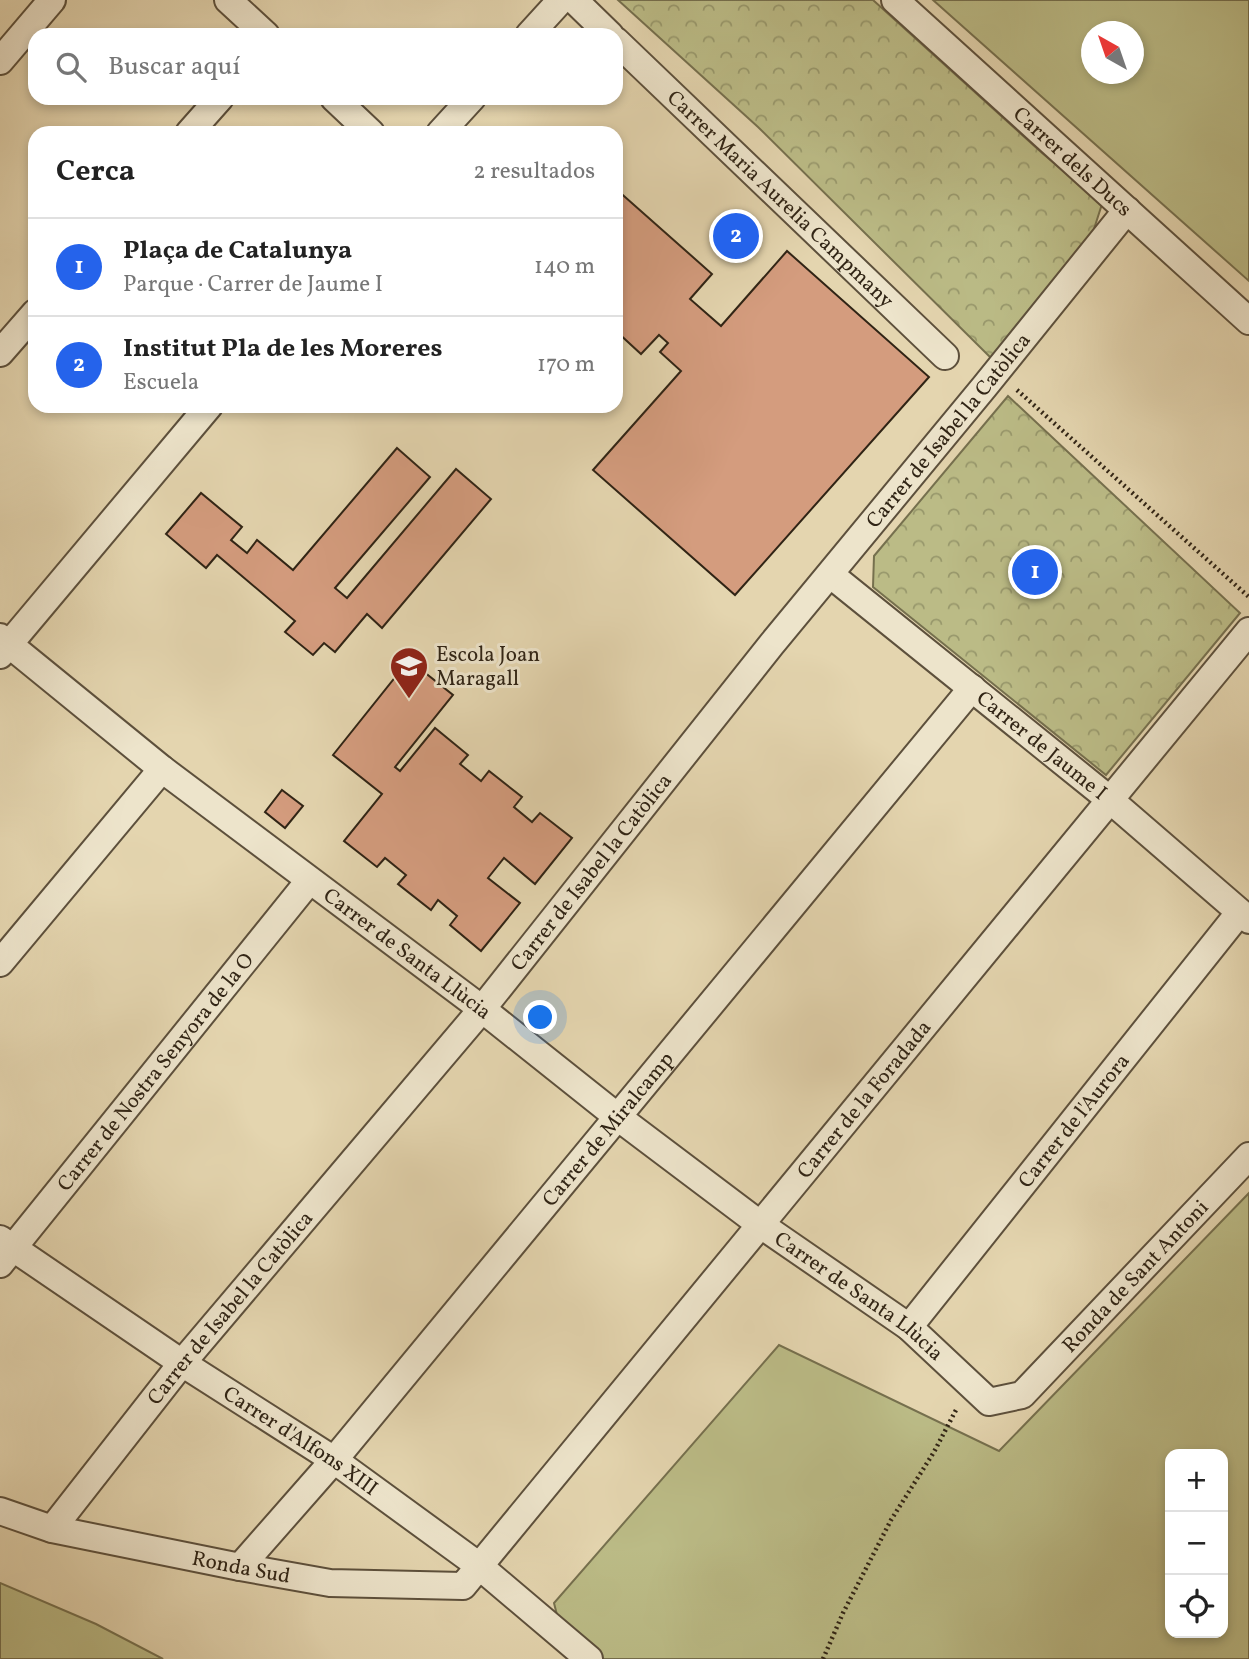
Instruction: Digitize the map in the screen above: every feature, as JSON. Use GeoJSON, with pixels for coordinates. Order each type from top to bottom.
{"type":"FeatureCollection","features":[{"type":"Feature","properties":{"kind":"street"},"geometry":{"type":"LineString","coordinates":[[28,28],[52,0]]}},
{"type":"Feature","properties":{"kind":"street"},"geometry":{"type":"LineString","coordinates":[[228,0],[258,28]]}},
{"type":"Feature","properties":{"kind":"street"},"geometry":{"type":"LineString","coordinates":[[535,28],[561,0]]}},
{"type":"Feature","properties":{"kind":"street"},"geometry":{"type":"LineString","coordinates":[[573,0],[603,28]]}},
{"type":"Feature","properties":{"kind":"street","name":"Carrer dels Ducs"},"geometry":{"type":"LineString","coordinates":[[895,0],[1249,321]]}},
{"type":"Feature","properties":{"kind":"street"},"geometry":{"type":"LineString","coordinates":[[0,61],[28,28]]}},
{"type":"Feature","properties":{"kind":"street","name":"Carrer Maria Aurelia Campmany"},"geometry":{"type":"LineString","coordinates":[[623,48],[945,356]]}},
{"type":"Feature","properties":{"kind":"street"},"geometry":{"type":"LineString","coordinates":[[196,126],[214,105]]}},
{"type":"Feature","properties":{"kind":"street"},"geometry":{"type":"LineString","coordinates":[[341,105],[364,126]]}},
{"type":"Feature","properties":{"kind":"street"},"geometry":{"type":"LineString","coordinates":[[446,126],[466,105]]}},
{"type":"Feature","properties":{"kind":"street","name":"Carrer de Isabel la Catòlica"},"geometry":{"type":"LineString","coordinates":[[52,1529],[182,1363],[482,1009],[771,645],[1127,210]]}},
{"type":"Feature","properties":{"kind":"street"},"geometry":{"type":"LineString","coordinates":[[0,353],[28,321]]}},
{"type":"Feature","properties":{"kind":"street"},"geometry":{"type":"LineString","coordinates":[[3,646],[203,413]]}},
{"type":"Feature","properties":{"kind":"street","name":"Carrer de Jaume I"},"geometry":{"type":"LineString","coordinates":[[831,575],[1109,799],[1244,916]]}},
{"type":"Feature","properties":{"kind":"street","name":"Carrer de la Foradada"},"geometry":{"type":"LineString","coordinates":[[478,1565],[1249,631]]}},
{"type":"Feature","properties":{"kind":"street","name":"Carrer de Santa Llùcia"},"geometry":{"type":"LineString","coordinates":[[3,646],[309,881],[482,1009],[619,1118],[761,1225],[909,1327],[989,1402],[1022,1395]]}},
{"type":"Feature","properties":{"kind":"street","name":"Carrer de Miralcamp"},"geometry":{"type":"LineString","coordinates":[[240,1567],[334,1460],[619,1118],[972,688]]}},
{"type":"Feature","properties":{"kind":"street"},"geometry":{"type":"LineString","coordinates":[[0,963],[162,769]]}},
{"type":"Feature","properties":{"kind":"street","name":"Carrer de Nostra Senyora de la O"},"geometry":{"type":"LineString","coordinates":[[4,1251],[309,881]]}},
{"type":"Feature","properties":{"kind":"street","name":"Carrer de l'Aurora"},"geometry":{"type":"LineString","coordinates":[[909,1327],[1244,916]]}},
{"type":"Feature","properties":{"kind":"street","name":"Ronda de Sant Antoni"},"geometry":{"type":"LineString","coordinates":[[1022,1395],[1249,1156]]}},
{"type":"Feature","properties":{"kind":"street","name":"Carrer d'Alfons XIII"},"geometry":{"type":"LineString","coordinates":[[4,1251],[334,1460],[478,1565],[589,1659]]}},
{"type":"Feature","properties":{"kind":"street","name":"Ronda Sud"},"geometry":{"type":"LineString","coordinates":[[0,1511],[52,1529],[330,1583],[463,1586],[478,1565]]}},
{"type":"Feature","properties":{"kind":"path"},"geometry":{"type":"LineString","coordinates":[[997,372],[1249,597]]}},
{"type":"Feature","properties":{"kind":"path"},"geometry":{"type":"LineString","coordinates":[[823,1659],[843,1613],[891,1520],[934,1452],[970,1384]]}},
{"type":"Feature","properties":{"kind":"green space"},"geometry":{"type":"Polygon","coordinates":[[[618,0],[873,0],[1102,204],[1093,232],[991,358],[758,127],[618,0]]]}},
{"type":"Feature","properties":{"kind":"green space"},"geometry":{"type":"Polygon","coordinates":[[[933,0],[1249,0],[1249,281],[933,0]]]}},
{"type":"Feature","properties":{"kind":"green space"},"geometry":{"type":"Polygon","coordinates":[[[1008,396],[1240,613],[1106,775],[873,587],[874,556],[1008,396]]]}},
{"type":"Feature","properties":{"kind":"green space"},"geometry":{"type":"Polygon","coordinates":[[[1249,1193],[1249,1659],[568,1659],[554,1603],[779,1345],[999,1451],[1249,1193]]]}},
{"type":"Feature","properties":{"kind":"green space"},"geometry":{"type":"Polygon","coordinates":[[[0,1583],[96,1624],[163,1659],[0,1659],[0,1583]]]}},
{"type":"Feature","properties":{"kind":"building"},"geometry":{"type":"Polygon","coordinates":[[[623,195],[712,274],[690,299],[721,326],[787,251],[929,377],[735,595],[593,470],[681,371],[660,352],[668,343],[659,335],[641,354],[623,337],[623,195]]]}},
{"type":"Feature","properties":{"kind":"building"},"geometry":{"type":"Polygon","coordinates":[[[397,448],[430,477],[335,588],[347,598],[456,469],[491,499],[382,628],[367,614],[335,652],[324,643],[313,655],[285,632],[295,621],[217,555],[206,568],[166,534],[201,493],[242,527],[231,540],[247,553],[257,540],[293,570],[397,448]]]}},
{"type":"Feature","properties":{"kind":"building"},"geometry":{"type":"Polygon","coordinates":[[[409,660],[453,695],[395,767],[400,771],[435,728],[468,755],[460,764],[481,781],[489,771],[522,797],[514,807],[532,822],[540,813],[572,838],[535,884],[504,858],[488,878],[520,903],[481,951],[450,925],[457,916],[438,900],[431,910],[398,884],[406,875],[385,858],[377,867],[344,841],[382,794],[333,755],[409,660]]]}},
{"type":"Feature","properties":{"kind":"building"},"geometry":{"type":"Polygon","coordinates":[[[282,790],[303,806],[285,828],[265,812],[282,790]]]}},
{"type":"Feature","properties":{"kind":"place","name":"Institut Pla de les Moreres"},"geometry":{"type":"Point","coordinates":[736,236]}},
{"type":"Feature","properties":{"kind":"place","name":"Plaça de Catalunya"},"geometry":{"type":"Point","coordinates":[1035,572]}},
{"type":"Feature","properties":{"kind":"place","name":"Escola Joan Maragall"},"geometry":{"type":"Point","coordinates":[409,700]}}]}
